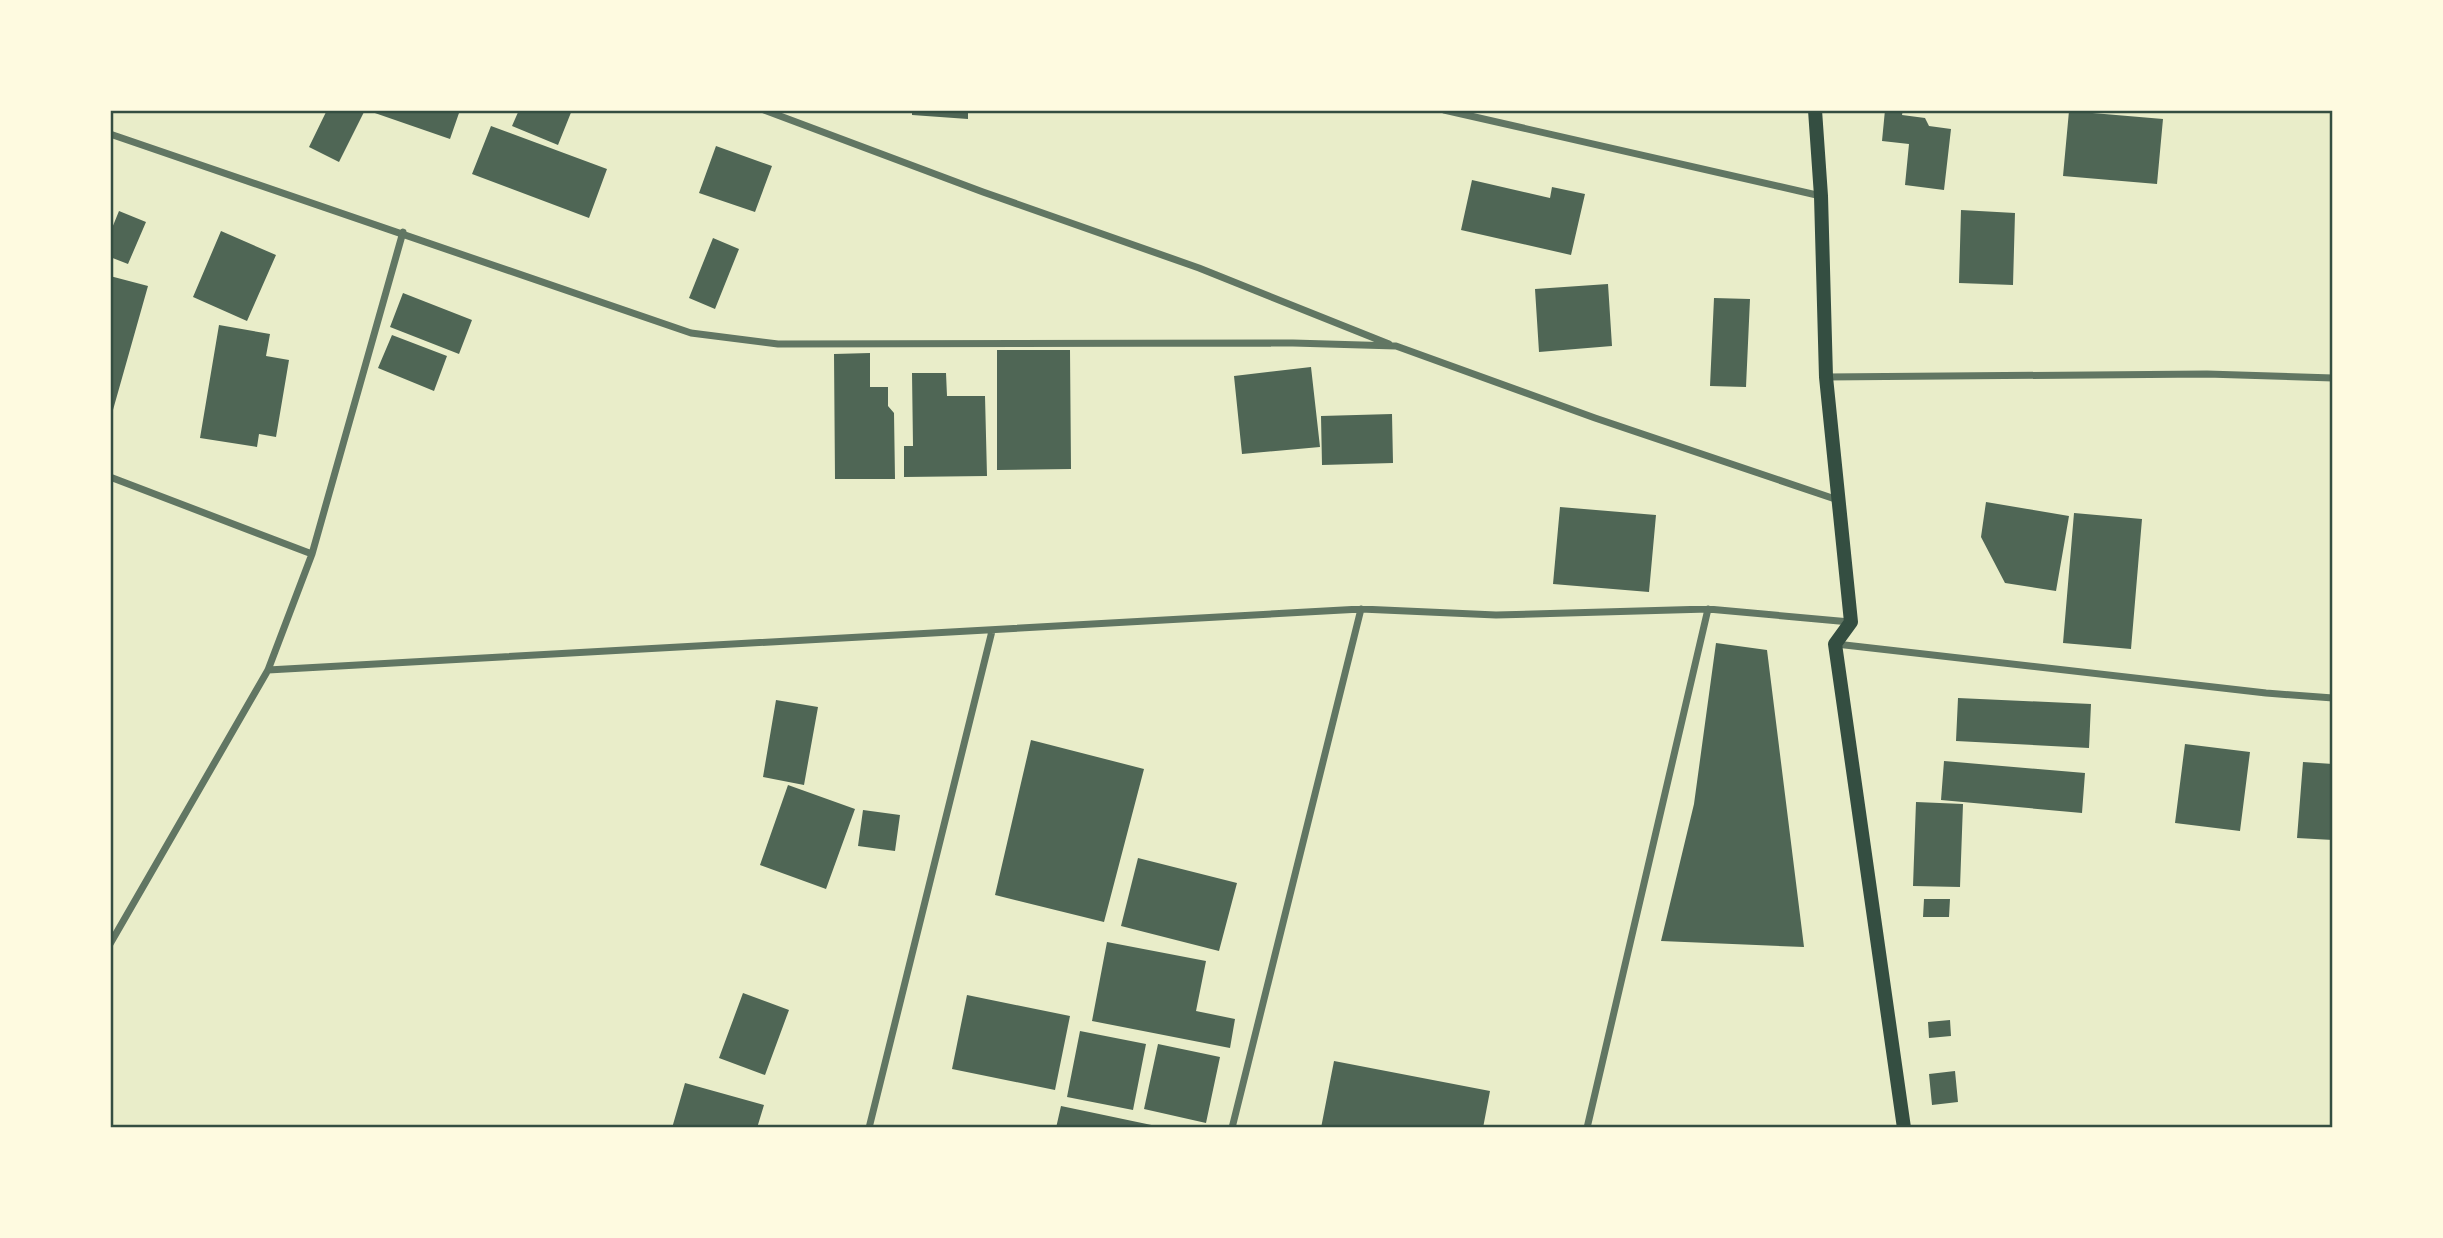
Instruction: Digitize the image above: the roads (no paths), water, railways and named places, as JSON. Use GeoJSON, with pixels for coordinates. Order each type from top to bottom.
{"type":"FeatureCollection","features":[{"type":"Feature","properties":{"kind":"main road"},"geometry":{"type":"LineString","coordinates":[[1815,110],[1821,196],[1826,377],[1851,622],[1835,644],[1904,1128]]}},
{"type":"Feature","properties":{"kind":"street"},"geometry":{"type":"LineString","coordinates":[[764,110],[983,192],[1199,268],[1396,346],[1595,418],[1838,500]]}},
{"type":"Feature","properties":{"kind":"street"},"geometry":{"type":"LineString","coordinates":[[1444,110],[1821,196]]}},
{"type":"Feature","properties":{"kind":"street"},"geometry":{"type":"LineString","coordinates":[[110,134],[403,232],[691,333],[778,344],[1280,343],[1396,346]]}},
{"type":"Feature","properties":{"kind":"street"},"geometry":{"type":"LineString","coordinates":[[110,944],[268,670],[312,554],[403,232]]}},
{"type":"Feature","properties":{"kind":"street"},"geometry":{"type":"LineString","coordinates":[[1826,377],[2207,374],[2333,378]]}},
{"type":"Feature","properties":{"kind":"street"},"geometry":{"type":"LineString","coordinates":[[110,477],[312,554]]}},
{"type":"Feature","properties":{"kind":"street"},"geometry":{"type":"LineString","coordinates":[[268,670],[1361,609],[1496,615],[1708,609],[1851,622]]}},
{"type":"Feature","properties":{"kind":"street"},"geometry":{"type":"LineString","coordinates":[[1232,1128],[1361,609]]}},
{"type":"Feature","properties":{"kind":"street"},"geometry":{"type":"LineString","coordinates":[[1587,1128],[1708,609]]}},
{"type":"Feature","properties":{"kind":"street"},"geometry":{"type":"LineString","coordinates":[[869,1128],[992,631]]}},
{"type":"Feature","properties":{"kind":"street"},"geometry":{"type":"LineString","coordinates":[[1835,644],[2266,693],[2333,698]]}}]}
